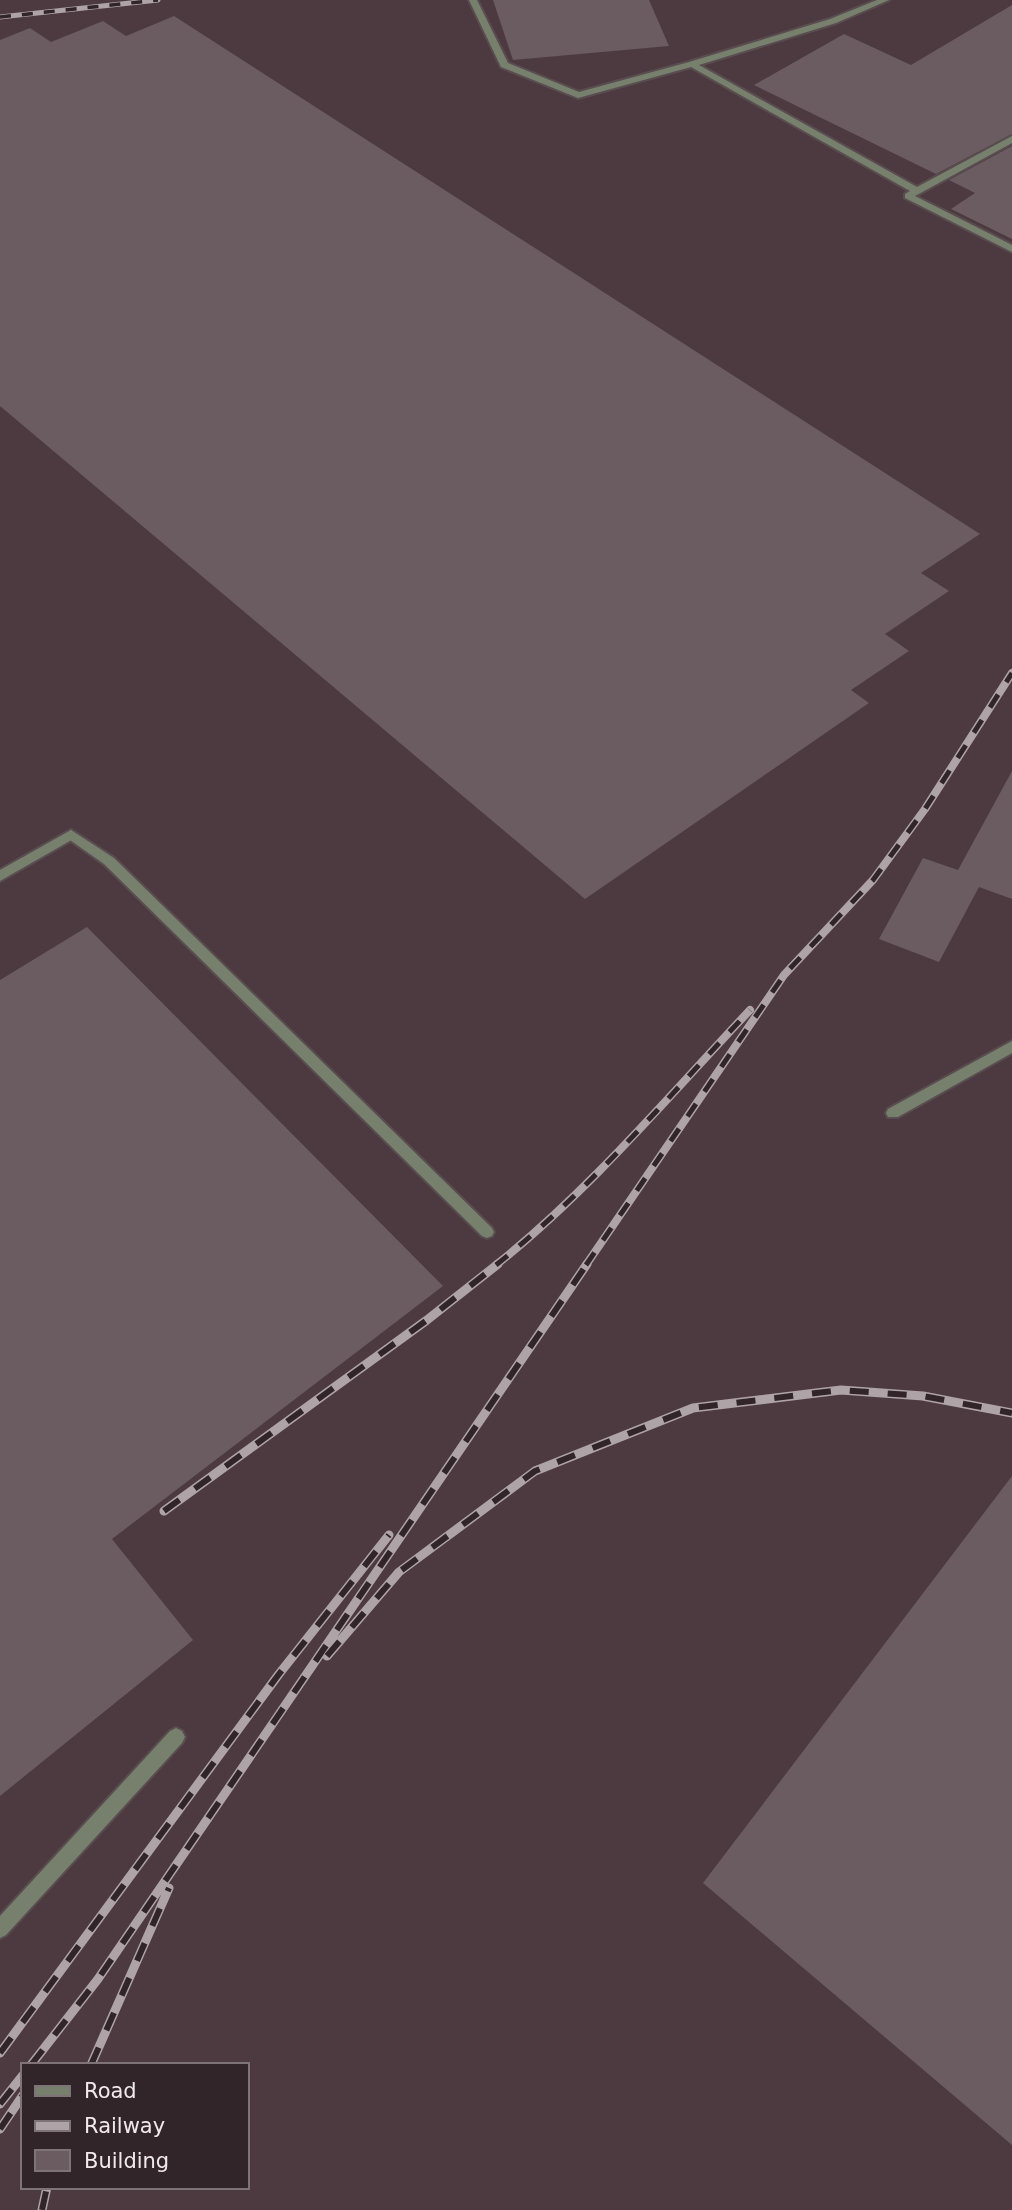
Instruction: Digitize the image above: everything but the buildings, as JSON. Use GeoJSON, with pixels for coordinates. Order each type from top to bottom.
{"type":"FeatureCollection","features":[{"type":"Feature","properties":{"kind":"street"},"geometry":{"type":"LineString","coordinates":[[473,0],[504,65],[578,95],[833,21],[885,0]]}},
{"type":"Feature","properties":{"kind":"street"},"geometry":{"type":"LineString","coordinates":[[692,64],[917,191]]}},
{"type":"Feature","properties":{"kind":"street"},"geometry":{"type":"LineString","coordinates":[[1012,139],[908,196],[1012,249]]}},
{"type":"Feature","properties":{"kind":"street"},"geometry":{"type":"LineString","coordinates":[[0,876],[71,835],[109,861],[487,1232]]}},
{"type":"Feature","properties":{"kind":"street"},"geometry":{"type":"LineString","coordinates":[[892,1113],[1012,1046]]}},
{"type":"Feature","properties":{"kind":"street"},"geometry":{"type":"LineString","coordinates":[[0,1930],[176,1737]]}},
{"type":"Feature","properties":{"kind":"shaded area"},"geometry":{"type":"Polygon","coordinates":[[[0,0],[1012,0],[1012,2210],[0,2210],[0,0]]]}},
{"type":"Feature","properties":{"kind":"railway"},"geometry":{"type":"LineString","coordinates":[[0,17],[158,0]]}},
{"type":"Feature","properties":{"kind":"railway"},"geometry":{"type":"LineString","coordinates":[[586,1265],[784,975],[873,880],[925,809],[1012,673]]}},
{"type":"Feature","properties":{"kind":"railway"},"geometry":{"type":"LineString","coordinates":[[496,1265],[596,1175],[750,1010]]}},
{"type":"Feature","properties":{"kind":"railway"},"geometry":{"type":"LineString","coordinates":[[164,1511],[427,1320],[498,1264]]}},
{"type":"Feature","properties":{"kind":"railway"},"geometry":{"type":"LineString","coordinates":[[33,2063],[98,1979],[587,1264]]}},
{"type":"Feature","properties":{"kind":"railway"},"geometry":{"type":"LineString","coordinates":[[327,1656],[399,1572],[535,1471],[693,1408],[841,1390],[923,1396],[1012,1413]]}},
{"type":"Feature","properties":{"kind":"railway"},"geometry":{"type":"LineString","coordinates":[[0,2053],[279,1674],[389,1535]]}},
{"type":"Feature","properties":{"kind":"railway"},"geometry":{"type":"LineString","coordinates":[[92,2063],[169,1888]]}},
{"type":"Feature","properties":{"kind":"railway"},"geometry":{"type":"LineString","coordinates":[[0,2104],[21,2078]]}},
{"type":"Feature","properties":{"kind":"railway"},"geometry":{"type":"LineString","coordinates":[[0,2129],[21,2098]]}},
{"type":"Feature","properties":{"kind":"railway"},"geometry":{"type":"LineString","coordinates":[[42,2210],[47,2189]]}}]}
